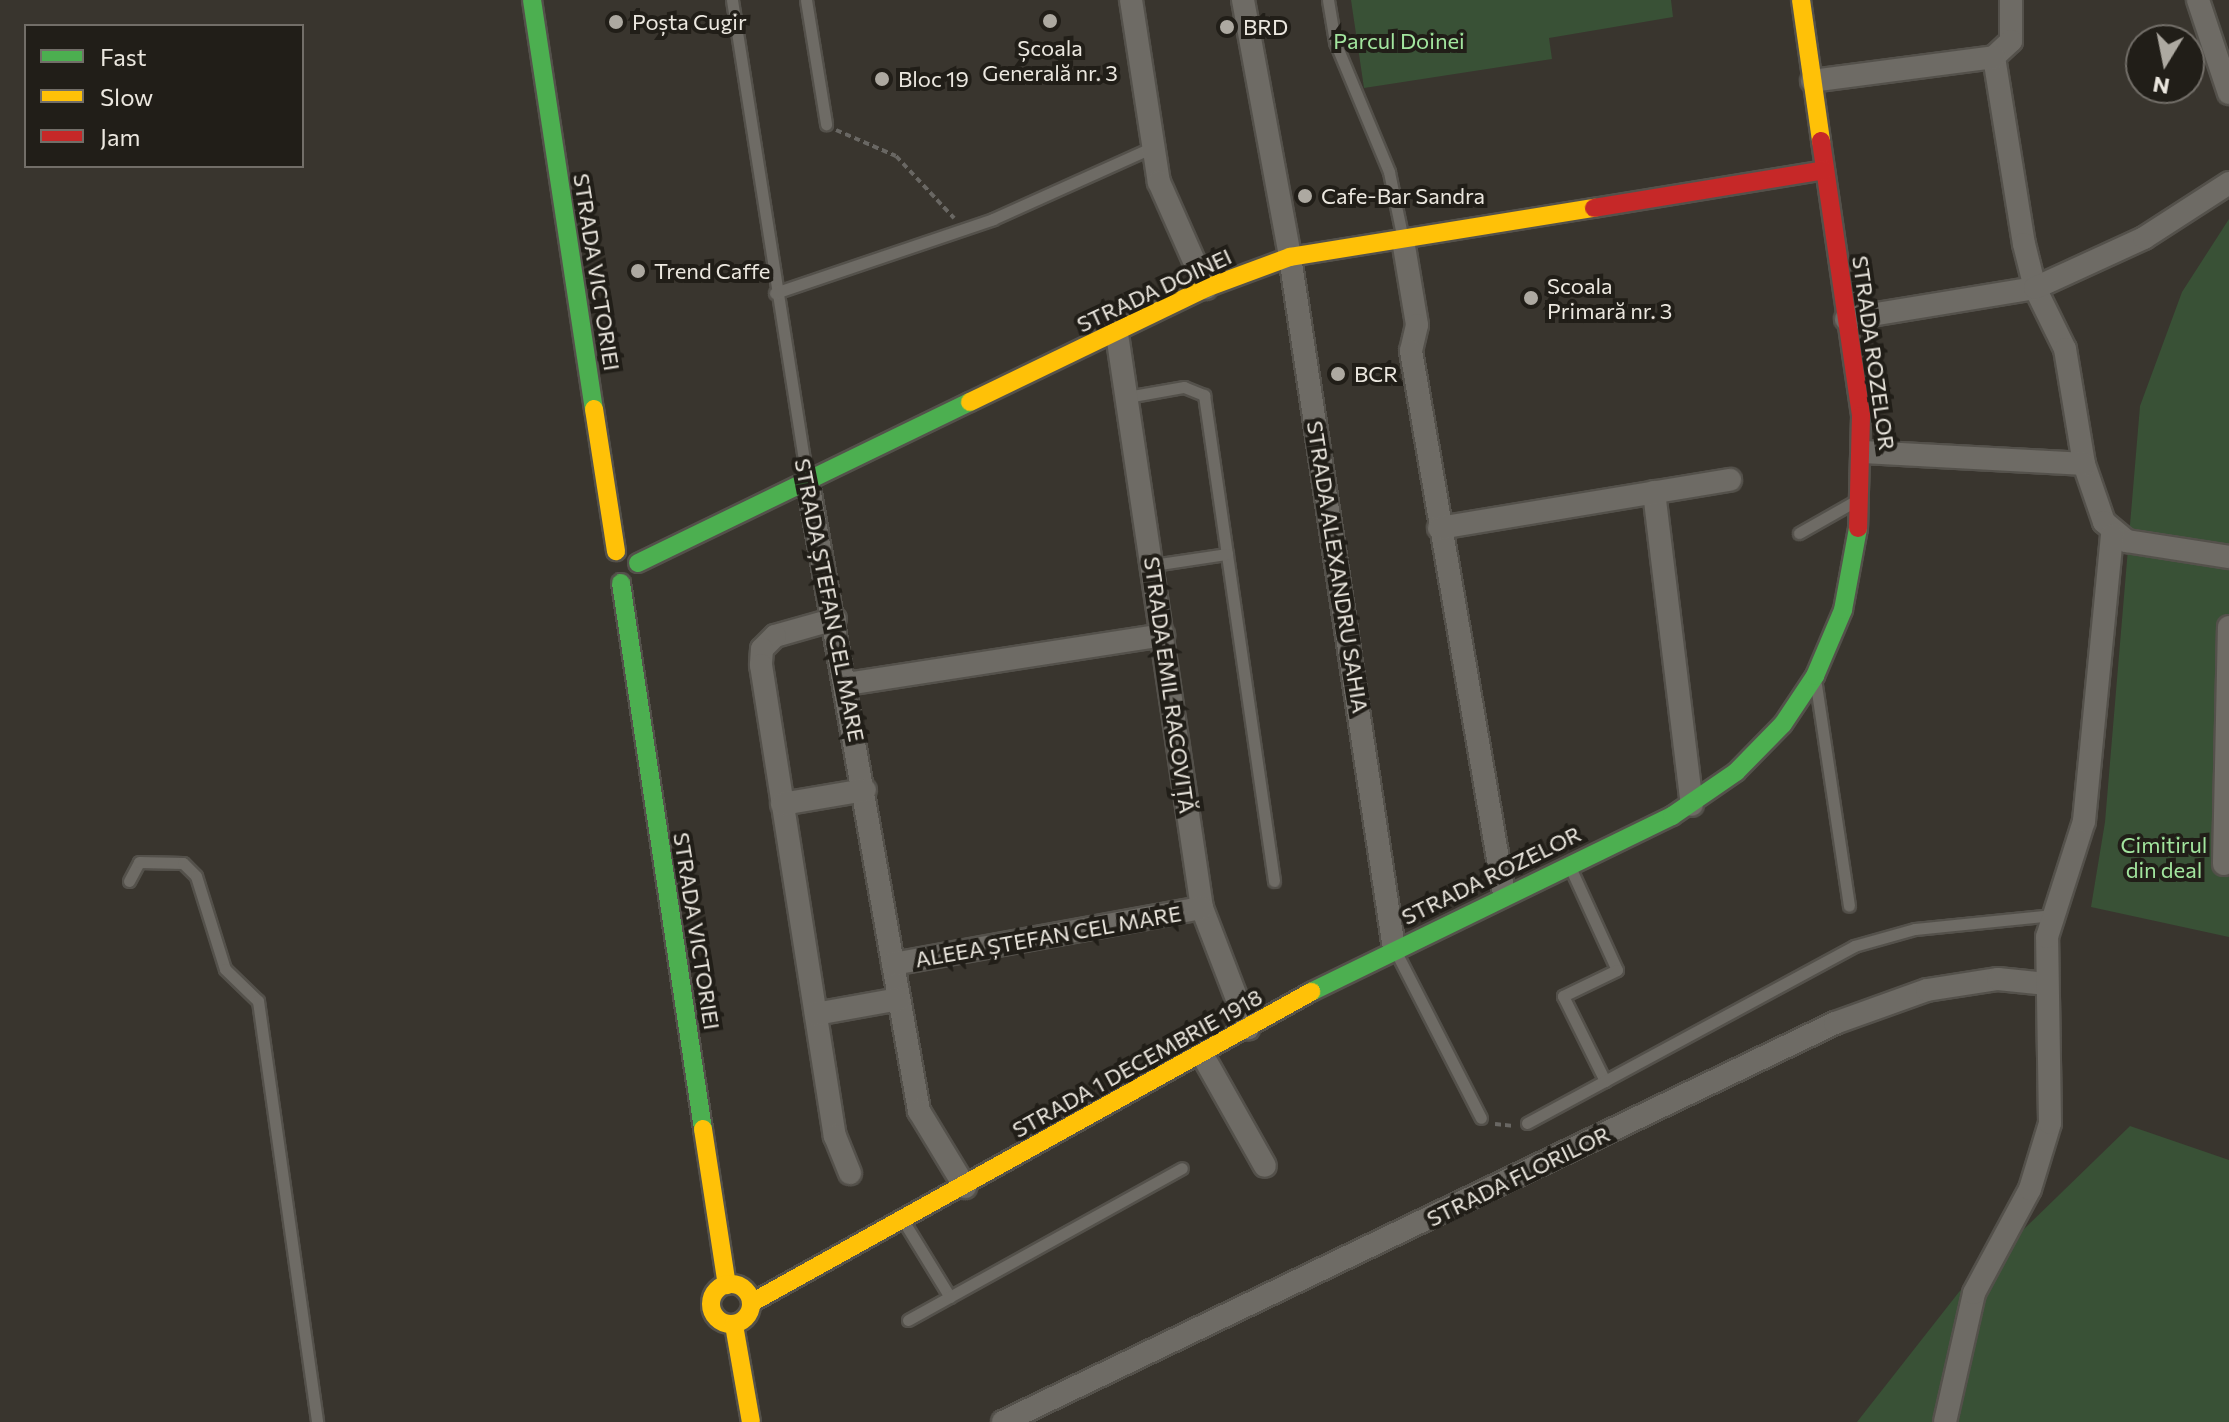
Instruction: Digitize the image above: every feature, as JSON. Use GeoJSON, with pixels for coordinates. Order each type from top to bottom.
{"type":"FeatureCollection","features":[{"type":"Feature","properties":{"kind":"street","name":"STRADA VICTORIEI"},"geometry":{"type":"LineString","coordinates":[[532,0],[616,551],[605,569],[621,583],[727,1285]]}},
{"type":"Feature","properties":{"kind":"street"},"geometry":{"type":"LineString","coordinates":[[1131,0],[1153,147],[1168,211],[1206,288]]}},
{"type":"Feature","properties":{"kind":"street","name":"STRADA ALEXANDRU SAHIA"},"geometry":{"type":"LineString","coordinates":[[1243,0],[1290,257],[1394,949]]}},
{"type":"Feature","properties":{"kind":"street","name":"STRADA ROZELOR"},"geometry":{"type":"LineString","coordinates":[[1394,949],[1692,805],[1759,750],[1815,676],[1851,581],[1864,496],[1865,452],[1801,0]]}},
{"type":"Feature","properties":{"kind":"street"},"geometry":{"type":"LineString","coordinates":[[1812,81],[1994,57],[2011,41],[2011,0]]}},
{"type":"Feature","properties":{"kind":"street"},"geometry":{"type":"LineString","coordinates":[[2198,0],[2229,93]]}},
{"type":"Feature","properties":{"kind":"street"},"geometry":{"type":"LineString","coordinates":[[1945,1422],[1974,1293],[2030,1189],[2050,1123],[2047,984],[2053,915],[2084,821],[2112,535],[2084,464],[2065,349],[2035,288],[1994,57]]}},
{"type":"Feature","properties":{"kind":"street","name":"STRADA DOINEI"},"geometry":{"type":"LineString","coordinates":[[638,563],[1117,334],[1206,288],[1290,257],[1825,170]]}},
{"type":"Feature","properties":{"kind":"street"},"geometry":{"type":"LineString","coordinates":[[1846,319],[2035,288],[2144,238],[2229,183]]}},
{"type":"Feature","properties":{"kind":"street"},"geometry":{"type":"LineString","coordinates":[[1403,240],[1439,528],[1504,894]]}},
{"type":"Feature","properties":{"kind":"street","name":"STRADA EMIL RACOVIȚĂ"},"geometry":{"type":"LineString","coordinates":[[1117,334],[1202,908],[1248,1028]]}},
{"type":"Feature","properties":{"kind":"street"},"geometry":{"type":"LineString","coordinates":[[1865,452],[2084,464]]}},
{"type":"Feature","properties":{"kind":"street"},"geometry":{"type":"LineString","coordinates":[[1439,528],[1730,480]]}},
{"type":"Feature","properties":{"kind":"street","name":"STRADA ȘTEFAN CEL MARE"},"geometry":{"type":"LineString","coordinates":[[808,482],[847,684],[919,1111],[965,1187]]}},
{"type":"Feature","properties":{"kind":"street"},"geometry":{"type":"LineString","coordinates":[[1654,492],[1692,805]]}},
{"type":"Feature","properties":{"kind":"street"},"geometry":{"type":"LineString","coordinates":[[2112,535],[2229,557]]}},
{"type":"Feature","properties":{"kind":"street"},"geometry":{"type":"LineString","coordinates":[[616,551],[638,563],[634,577],[621,583]]}},
{"type":"Feature","properties":{"kind":"street"},"geometry":{"type":"LineString","coordinates":[[835,619],[775,636],[762,649],[782,804],[835,1136],[850,1173]]}},
{"type":"Feature","properties":{"kind":"street"},"geometry":{"type":"LineString","coordinates":[[2224,864],[2229,627]]}},
{"type":"Feature","properties":{"kind":"street"},"geometry":{"type":"LineString","coordinates":[[847,684],[1163,635]]}},
{"type":"Feature","properties":{"kind":"street"},"geometry":{"type":"LineString","coordinates":[[782,804],[865,790]]}},
{"type":"Feature","properties":{"kind":"street","name":"ALEEA ȘTEFAN CEL MARE"},"geometry":{"type":"LineString","coordinates":[[893,964],[1202,908]]}},
{"type":"Feature","properties":{"kind":"street","name":"STRADA 1 DECEMBRIE 1918"},"geometry":{"type":"LineString","coordinates":[[751,1303],[1394,949]]}},
{"type":"Feature","properties":{"kind":"street","name":"STRADA FLORILOR"},"geometry":{"type":"LineString","coordinates":[[1003,1422],[1835,1023],[1927,990],[1998,979],[2047,984]]}},
{"type":"Feature","properties":{"kind":"street"},"geometry":{"type":"LineString","coordinates":[[816,1014],[899,999]]}},
{"type":"Feature","properties":{"kind":"street"},"geometry":{"type":"LineString","coordinates":[[1203,1056],[1265,1166]]}},
{"type":"Feature","properties":{"kind":"street"},"geometry":{"type":"LineString","coordinates":[[734,1325],[751,1303],[746,1291],[727,1285],[716,1291],[711,1309],[734,1325],[751,1422]]}},
{"type":"Feature","properties":{"kind":"lane","name":"STRADA ȘTEFAN CEL MARE"},"geometry":{"type":"LineString","coordinates":[[732,0],[775,293],[808,482]]}},
{"type":"Feature","properties":{"kind":"lane"},"geometry":{"type":"LineString","coordinates":[[806,0],[826,124]]}},
{"type":"Feature","properties":{"kind":"lane"},"geometry":{"type":"LineString","coordinates":[[1328,0],[1335,42],[1389,172],[1403,240]]}},
{"type":"Feature","properties":{"kind":"lane"},"geometry":{"type":"LineString","coordinates":[[775,293],[963,229],[1153,147]]}},
{"type":"Feature","properties":{"kind":"lane"},"geometry":{"type":"LineString","coordinates":[[1127,397],[1184,387],[1204,395],[1274,881]]}},
{"type":"Feature","properties":{"kind":"lane"},"geometry":{"type":"LineString","coordinates":[[1799,533],[1864,496]]}},
{"type":"Feature","properties":{"kind":"lane"},"geometry":{"type":"LineString","coordinates":[[1153,565],[1227,554]]}},
{"type":"Feature","properties":{"kind":"lane"},"geometry":{"type":"LineString","coordinates":[[1815,676],[1849,906]]}},
{"type":"Feature","properties":{"kind":"lane"},"geometry":{"type":"LineString","coordinates":[[129,881],[139,862],[183,863],[196,876],[225,969],[258,1001],[317,1422]]}},
{"type":"Feature","properties":{"kind":"lane"},"geometry":{"type":"LineString","coordinates":[[1568,863],[1617,970],[1563,996],[1605,1081]]}},
{"type":"Feature","properties":{"kind":"lane"},"geometry":{"type":"LineString","coordinates":[[1527,1123],[1854,946],[1915,929],[2053,915]]}},
{"type":"Feature","properties":{"kind":"lane","name":"STRADA ALEXANDRU SAHIA"},"geometry":{"type":"LineString","coordinates":[[1394,949],[1481,1118]]}},
{"type":"Feature","properties":{"kind":"lane"},"geometry":{"type":"LineString","coordinates":[[908,1320],[1182,1168]]}},
{"type":"Feature","properties":{"kind":"lane"},"geometry":{"type":"LineString","coordinates":[[903,1220],[950,1297]]}},
{"type":"Feature","properties":{"kind":"path"},"geometry":{"type":"LineString","coordinates":[[826,124],[896,156],[963,229]]}},
{"type":"Feature","properties":{"kind":"path"},"geometry":{"type":"LineString","coordinates":[[1481,1118],[1504,1128],[1527,1123]]}},
{"type":"Feature","properties":{"kind":"green space","name":"Parcul Doinei"},"geometry":{"type":"Polygon","coordinates":[[[1351,0],[1671,0],[1673,17],[1549,38],[1552,59],[1364,88],[1351,0]]]}},
{"type":"Feature","properties":{"kind":"green space","name":"Cimitirul din deal"},"geometry":{"type":"Polygon","coordinates":[[[2229,219],[2229,937],[2091,907],[2105,822],[2140,406],[2182,292],[2229,219]]]}},
{"type":"Feature","properties":{"kind":"green space"},"geometry":{"type":"Polygon","coordinates":[[[2130,1126],[2229,1160],[2229,1422],[1857,1422],[1959,1292],[2130,1126]]]}},
{"type":"Feature","properties":{"kind":"traffic: fast"},"geometry":{"type":"LineString","coordinates":[[532,0],[594,409]]}},
{"type":"Feature","properties":{"kind":"traffic: fast"},"geometry":{"type":"LineString","coordinates":[[638,563],[970,402]]}},
{"type":"Feature","properties":{"kind":"traffic: fast"},"geometry":{"type":"LineString","coordinates":[[1311,992],[1672,816],[1736,772],[1783,724],[1815,676],[1843,610],[1858,528]]}},
{"type":"Feature","properties":{"kind":"traffic: fast"},"geometry":{"type":"LineString","coordinates":[[621,583],[703,1129]]}},
{"type":"Feature","properties":{"kind":"traffic: slow"},"geometry":{"type":"LineString","coordinates":[[1801,0],[1821,141]]}},
{"type":"Feature","properties":{"kind":"traffic: slow"},"geometry":{"type":"LineString","coordinates":[[970,402],[1206,288],[1290,257],[1594,208]]}},
{"type":"Feature","properties":{"kind":"traffic: slow"},"geometry":{"type":"LineString","coordinates":[[594,409],[616,551]]}},
{"type":"Feature","properties":{"kind":"traffic: slow"},"geometry":{"type":"LineString","coordinates":[[751,1303],[1311,992]]}},
{"type":"Feature","properties":{"kind":"traffic: slow"},"geometry":{"type":"LineString","coordinates":[[703,1129],[727,1285]]}},
{"type":"Feature","properties":{"kind":"traffic: slow"},"geometry":{"type":"LineString","coordinates":[[731,1284],[745,1290],[751,1304],[745,1318],[731,1324],[717,1318],[711,1304],[717,1290],[731,1284]]}},
{"type":"Feature","properties":{"kind":"traffic: slow"},"geometry":{"type":"LineString","coordinates":[[734,1325],[751,1422]]}},
{"type":"Feature","properties":{"kind":"traffic: jam"},"geometry":{"type":"LineString","coordinates":[[1821,141],[1861,416],[1858,528]]}},
{"type":"Feature","properties":{"kind":"traffic: jam"},"geometry":{"type":"LineString","coordinates":[[1594,208],[1825,170]]}},
{"type":"Feature","properties":{"kind":"place","name":"Școala Generală nr. 3"},"geometry":{"type":"Point","coordinates":[1050,21]}},
{"type":"Feature","properties":{"kind":"place","name":"Poșta Cugir"},"geometry":{"type":"Point","coordinates":[616,22]}},
{"type":"Feature","properties":{"kind":"place","name":"BRD"},"geometry":{"type":"Point","coordinates":[1227,27]}},
{"type":"Feature","properties":{"kind":"place","name":"Bloc 19"},"geometry":{"type":"Point","coordinates":[882,79]}},
{"type":"Feature","properties":{"kind":"place","name":"Cafe-Bar Sandra"},"geometry":{"type":"Point","coordinates":[1305,196]}},
{"type":"Feature","properties":{"kind":"place","name":"Trend Caffe"},"geometry":{"type":"Point","coordinates":[638,271]}},
{"type":"Feature","properties":{"kind":"place","name":"Școala Primară nr. 3"},"geometry":{"type":"Point","coordinates":[1531,298]}},
{"type":"Feature","properties":{"kind":"place","name":"BCR"},"geometry":{"type":"Point","coordinates":[1338,374]}}]}
